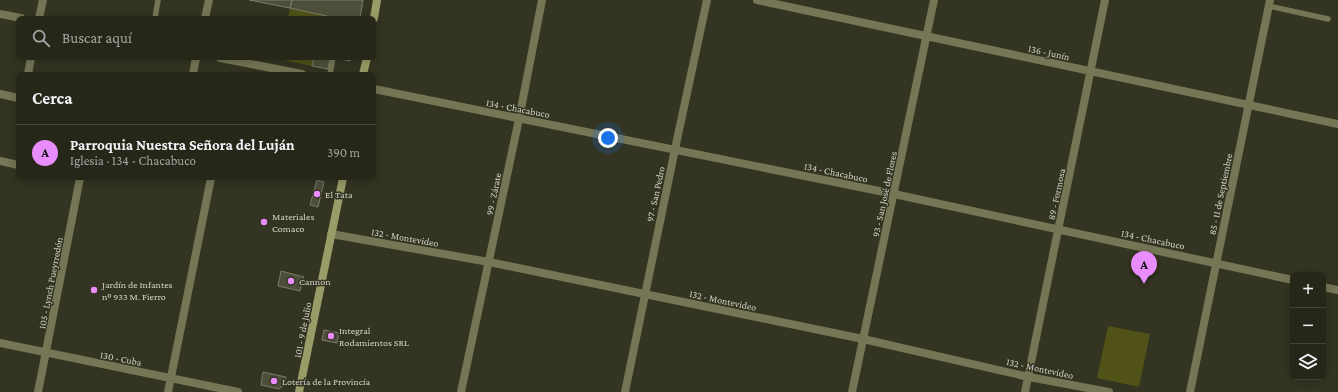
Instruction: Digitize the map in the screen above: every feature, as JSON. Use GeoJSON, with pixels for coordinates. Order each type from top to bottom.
{"type":"FeatureCollection","features":[{"type":"Feature","properties":{"kind":"street"},"geometry":{"type":"LineString","coordinates":[[39,16],[43,0]]}},
{"type":"Feature","properties":{"kind":"street"},"geometry":{"type":"LineString","coordinates":[[205,16],[209,0]]}},
{"type":"Feature","properties":{"kind":"street"},"geometry":{"type":"LineString","coordinates":[[374,16],[378,0]]}},
{"type":"Feature","properties":{"kind":"street","name":"99 - Zárate"},"geometry":{"type":"LineString","coordinates":[[461,392],[519,119],[542,0]]}},
{"type":"Feature","properties":{"kind":"street","name":"97 - San Pedro"},"geometry":{"type":"LineString","coordinates":[[625,392],[707,0]]}},
{"type":"Feature","properties":{"kind":"street","name":"136 - Junín"},"geometry":{"type":"LineString","coordinates":[[757,0],[1338,124]]}},
{"type":"Feature","properties":{"kind":"street","name":"93 - San José de Flores"},"geometry":{"type":"LineString","coordinates":[[852,392],[934,0]]}},
{"type":"Feature","properties":{"kind":"street","name":"89 - Formosa"},"geometry":{"type":"LineString","coordinates":[[1025,392],[1092,71],[1105,0]]}},
{"type":"Feature","properties":{"kind":"street","name":"85 - 11 de Septiembre"},"geometry":{"type":"LineString","coordinates":[[1190,392],[1270,3]]}},
{"type":"Feature","properties":{"kind":"street"},"geometry":{"type":"LineString","coordinates":[[0,14],[16,17]]}},
{"type":"Feature","properties":{"kind":"street"},"geometry":{"type":"LineString","coordinates":[[28,72],[31,60]]}},
{"type":"Feature","properties":{"kind":"street"},"geometry":{"type":"LineString","coordinates":[[193,72],[196,60]]}},
{"type":"Feature","properties":{"kind":"street"},"geometry":{"type":"LineString","coordinates":[[230,60],[292,72]]}},
{"type":"Feature","properties":{"kind":"street"},"geometry":{"type":"LineString","coordinates":[[364,72],[366,60]]}},
{"type":"Feature","properties":{"kind":"street","name":"134 - Chacabuco"},"geometry":{"type":"LineString","coordinates":[[376,89],[894,194],[1290,279]]}},
{"type":"Feature","properties":{"kind":"street"},"geometry":{"type":"LineString","coordinates":[[0,94],[16,98]]}},
{"type":"Feature","properties":{"kind":"street"},"geometry":{"type":"LineString","coordinates":[[0,161],[16,165]]}},
{"type":"Feature","properties":{"kind":"street","name":"105 - Lynch Pueyrredón"},"geometry":{"type":"LineString","coordinates":[[38,392],[80,180]]}},
{"type":"Feature","properties":{"kind":"street"},"geometry":{"type":"LineString","coordinates":[[168,392],[211,180]]}},
{"type":"Feature","properties":{"kind":"street","name":"101 - 9 de Julio"},"geometry":{"type":"LineString","coordinates":[[299,392],[343,180]]}},
{"type":"Feature","properties":{"kind":"street","name":"132 - Montevideo"},"geometry":{"type":"LineString","coordinates":[[331,234],[489,262],[863,339],[1028,377],[1109,392]]}},
{"type":"Feature","properties":{"kind":"street"},"geometry":{"type":"LineString","coordinates":[[1326,288],[1338,290]]}},
{"type":"Feature","properties":{"kind":"street","name":"130 - Cuba"},"geometry":{"type":"LineString","coordinates":[[0,343],[238,392]]}},
{"type":"Feature","properties":{"kind":"lane"},"geometry":{"type":"LineString","coordinates":[[155,16],[158,0]]}},
{"type":"Feature","properties":{"kind":"lane"},"geometry":{"type":"LineString","coordinates":[[1270,3],[1328,19]]}},
{"type":"Feature","properties":{"kind":"lane"},"geometry":{"type":"LineString","coordinates":[[330,72],[333,60]]}},
{"type":"Feature","properties":{"kind":"shaded area"},"geometry":{"type":"Polygon","coordinates":[[[290,8],[323,15],[323,16],[288,16],[290,8]]]}},
{"type":"Feature","properties":{"kind":"shaded area"},"geometry":{"type":"Polygon","coordinates":[[[284,60],[314,60],[312,66],[284,60]]]}},
{"type":"Feature","properties":{"kind":"shaded area"},"geometry":{"type":"Polygon","coordinates":[[[1108,326],[1150,334],[1139,387],[1097,378],[1108,326]]]}},
{"type":"Feature","properties":{"kind":"building"},"geometry":{"type":"Polygon","coordinates":[[[249,0],[292,0],[290,8],[249,0]]]}},
{"type":"Feature","properties":{"kind":"building"},"geometry":{"type":"Polygon","coordinates":[[[292,0],[363,0],[360,16],[327,16],[290,8],[292,0]]]}},
{"type":"Feature","properties":{"kind":"building"},"geometry":{"type":"Polygon","coordinates":[[[314,60],[330,60],[328,69],[312,66],[314,60]]]}},
{"type":"Feature","properties":{"kind":"building","name":"El Tata"},"geometry":{"type":"Polygon","coordinates":[[[317,180],[324,182],[318,207],[310,205],[317,180]]]}},
{"type":"Feature","properties":{"kind":"building","name":"Cannon"},"geometry":{"type":"Polygon","coordinates":[[[281,271],[304,277],[300,291],[278,286],[281,271]]]}},
{"type":"Feature","properties":{"kind":"building","name":"Integral Rodamientos SRL"},"geometry":{"type":"Polygon","coordinates":[[[324,330],[339,333],[337,343],[322,340],[324,330]]]}},
{"type":"Feature","properties":{"kind":"building","name":"Lotería de la Provincía"},"geometry":{"type":"Polygon","coordinates":[[[263,372],[286,377],[285,384],[279,389],[261,385],[263,372]]]}},
{"type":"Feature","properties":{"kind":"place","name":"El Tata"},"geometry":{"type":"Point","coordinates":[317,194]}},
{"type":"Feature","properties":{"kind":"place","name":"Materiales Comaco"},"geometry":{"type":"Point","coordinates":[264,222]}},
{"type":"Feature","properties":{"kind":"place","name":"Cannon"},"geometry":{"type":"Point","coordinates":[291,281]}},
{"type":"Feature","properties":{"kind":"place","name":"Parroquia Nuestra Señora del Luján"},"geometry":{"type":"Point","coordinates":[1144,284]}},
{"type":"Feature","properties":{"kind":"place","name":"Jardín de Infantes nº 933 M. Fierro"},"geometry":{"type":"Point","coordinates":[94,290]}},
{"type":"Feature","properties":{"kind":"place","name":"Integral Rodamientos SRL"},"geometry":{"type":"Point","coordinates":[331,336]}},
{"type":"Feature","properties":{"kind":"place","name":"Lotería de la Provincía"},"geometry":{"type":"Point","coordinates":[274,381]}}]}
